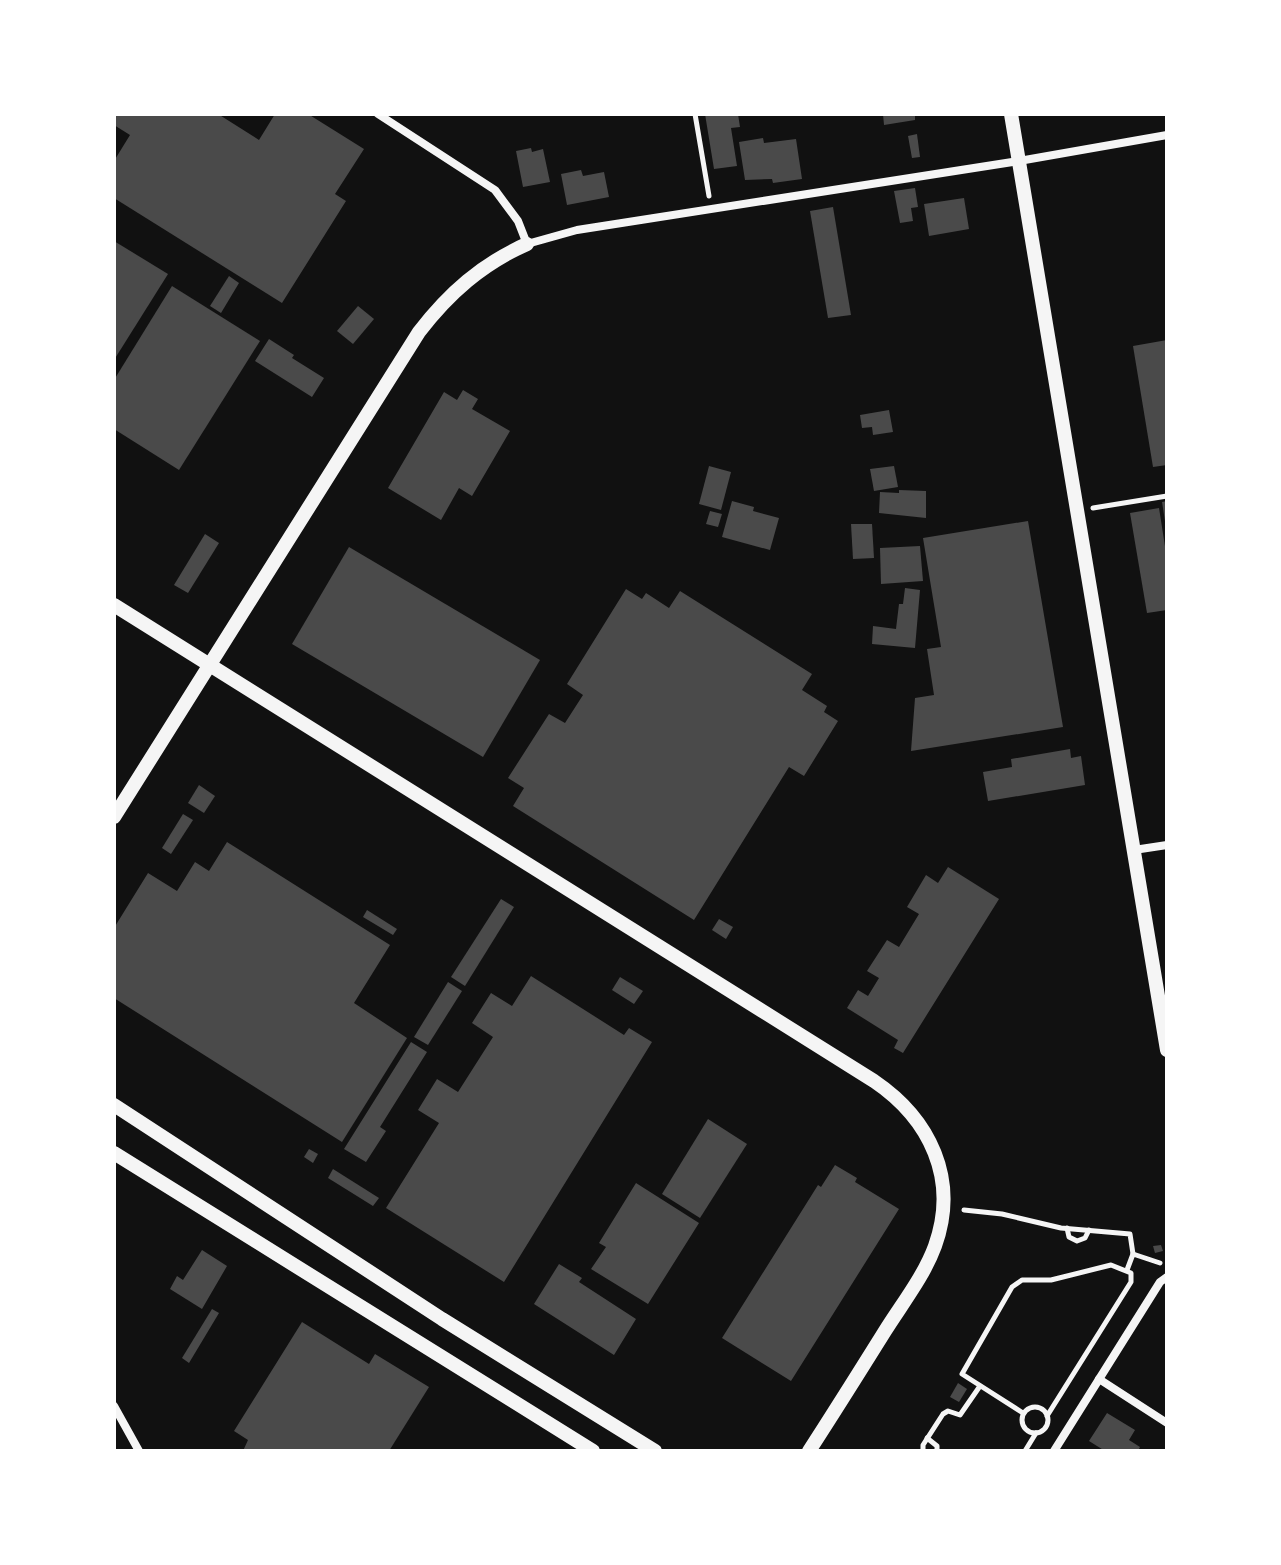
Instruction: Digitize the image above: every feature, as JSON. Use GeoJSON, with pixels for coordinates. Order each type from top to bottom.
{"type":"FeatureCollection","features":[{"type":"Feature","properties":{"kind":"street"},"geometry":{"type":"LineString","coordinates":[[378,114],[495,190],[518,221],[527,244]]}},
{"type":"Feature","properties":{"kind":"street"},"geometry":{"type":"LineString","coordinates":[[1011,114],[1167,1050]]}},
{"type":"Feature","properties":{"kind":"street"},"geometry":{"type":"LineString","coordinates":[[114,817],[419,332],[455,290],[477,272],[527,244],[577,230],[1167,135]]}},
{"type":"Feature","properties":{"kind":"street"},"geometry":{"type":"LineString","coordinates":[[114,605],[861,1073],[894,1095],[911,1112],[930,1142],[941,1177],[944,1201],[934,1248],[924,1269],[809,1451]]}},
{"type":"Feature","properties":{"kind":"street"},"geometry":{"type":"LineString","coordinates":[[1134,850],[1167,845]]}},
{"type":"Feature","properties":{"kind":"street"},"geometry":{"type":"LineString","coordinates":[[114,1105],[442,1319],[655,1451]]}},
{"type":"Feature","properties":{"kind":"street"},"geometry":{"type":"LineString","coordinates":[[114,1153],[593,1451]]}},
{"type":"Feature","properties":{"kind":"street"},"geometry":{"type":"LineString","coordinates":[[1054,1451],[1160,1282],[1167,1277]]}},
{"type":"Feature","properties":{"kind":"street"},"geometry":{"type":"LineString","coordinates":[[1099,1379],[1167,1423]]}},
{"type":"Feature","properties":{"kind":"street"},"geometry":{"type":"LineString","coordinates":[[114,1406],[139,1451]]}},
{"type":"Feature","properties":{"kind":"path"},"geometry":{"type":"LineString","coordinates":[[695,114],[711,209]]}},
{"type":"Feature","properties":{"kind":"path"},"geometry":{"type":"LineString","coordinates":[[1077,510],[1167,496]]}},
{"type":"Feature","properties":{"kind":"path"},"geometry":{"type":"LineString","coordinates":[[964,1210],[1002,1214],[1067,1228],[1130,1234],[1133,1254],[1127,1270]]}},
{"type":"Feature","properties":{"kind":"path"},"geometry":{"type":"LineString","coordinates":[[1067,1228],[1069,1237],[1077,1241],[1085,1238],[1089,1230]]}},
{"type":"Feature","properties":{"kind":"path"},"geometry":{"type":"LineString","coordinates":[[1133,1254],[1160,1263]]}},
{"type":"Feature","properties":{"kind":"path"},"geometry":{"type":"LineString","coordinates":[[1023,1413],[962,1374],[1016,1282],[1028,1278],[1051,1280],[1111,1265],[1127,1270],[1131,1273],[1131,1282],[1047,1416],[1046,1427],[1036,1433],[1025,1451]]}},
{"type":"Feature","properties":{"kind":"path"},"geometry":{"type":"LineString","coordinates":[[923,1451],[927,1438],[945,1412],[960,1415],[980,1386]]}},
{"type":"Feature","properties":{"kind":"path"},"geometry":{"type":"LineString","coordinates":[[1023,1413],[1035,1407],[1047,1416]]}},
{"type":"Feature","properties":{"kind":"path"},"geometry":{"type":"LineString","coordinates":[[1023,1413],[1023,1426],[1036,1433]]}},
{"type":"Feature","properties":{"kind":"path"},"geometry":{"type":"LineString","coordinates":[[927,1438],[937,1446],[937,1451]]}},
{"type":"Feature","properties":{"kind":"building"},"geometry":{"type":"Polygon","coordinates":[[[114,114],[218,114],[259,140],[275,114],[308,114],[364,149],[335,194],[346,201],[282,303],[114,198],[114,161],[130,135],[114,125],[114,114]]]}},
{"type":"Feature","properties":{"kind":"building"},"geometry":{"type":"Polygon","coordinates":[[[705,114],[738,114],[740,127],[731,128],[737,166],[714,169],[705,114]]]}},
{"type":"Feature","properties":{"kind":"building"},"geometry":{"type":"Polygon","coordinates":[[[883,114],[915,114],[915,120],[884,125],[883,114]]]}},
{"type":"Feature","properties":{"kind":"building"},"geometry":{"type":"Polygon","coordinates":[[[917,134],[920,157],[912,158],[908,136],[917,134]]]}},
{"type":"Feature","properties":{"kind":"building"},"geometry":{"type":"Polygon","coordinates":[[[763,138],[764,143],[796,139],[802,179],[773,183],[772,179],[745,180],[739,142],[763,138]]]}},
{"type":"Feature","properties":{"kind":"building"},"geometry":{"type":"Polygon","coordinates":[[[531,148],[532,152],[543,149],[550,182],[523,187],[516,151],[531,148]]]}},
{"type":"Feature","properties":{"kind":"building"},"geometry":{"type":"Polygon","coordinates":[[[581,170],[583,176],[604,172],[609,197],[567,205],[561,174],[581,170]]]}},
{"type":"Feature","properties":{"kind":"building"},"geometry":{"type":"Polygon","coordinates":[[[915,188],[918,207],[911,208],[913,221],[900,223],[894,191],[915,188]]]}},
{"type":"Feature","properties":{"kind":"building"},"geometry":{"type":"Polygon","coordinates":[[[964,198],[969,229],[929,236],[924,204],[964,198]]]}},
{"type":"Feature","properties":{"kind":"building"},"geometry":{"type":"Polygon","coordinates":[[[833,207],[851,315],[828,318],[810,211],[833,207]]]}},
{"type":"Feature","properties":{"kind":"building"},"geometry":{"type":"Polygon","coordinates":[[[114,241],[168,274],[114,360],[114,241]]]}},
{"type":"Feature","properties":{"kind":"building"},"geometry":{"type":"Polygon","coordinates":[[[229,276],[239,283],[221,313],[210,306],[229,276]]]}},
{"type":"Feature","properties":{"kind":"building"},"geometry":{"type":"Polygon","coordinates":[[[172,286],[260,341],[179,470],[114,429],[114,380],[172,286]]]}},
{"type":"Feature","properties":{"kind":"building"},"geometry":{"type":"Polygon","coordinates":[[[358,306],[374,319],[353,344],[337,331],[358,306]]]}},
{"type":"Feature","properties":{"kind":"building"},"geometry":{"type":"Polygon","coordinates":[[[269,339],[324,378],[312,397],[255,361],[269,339]]]}},
{"type":"Feature","properties":{"kind":"building"},"geometry":{"type":"Polygon","coordinates":[[[1167,340],[1167,465],[1153,467],[1133,346],[1167,340]]]}},
{"type":"Feature","properties":{"kind":"building"},"geometry":{"type":"Polygon","coordinates":[[[463,390],[478,399],[472,409],[510,431],[472,496],[459,488],[441,520],[388,488],[444,392],[457,400],[463,390]]]}},
{"type":"Feature","properties":{"kind":"building"},"geometry":{"type":"Polygon","coordinates":[[[889,410],[893,432],[873,435],[872,427],[862,428],[860,415],[889,410]]]}},
{"type":"Feature","properties":{"kind":"building"},"geometry":{"type":"Polygon","coordinates":[[[709,466],[731,472],[721,510],[699,504],[709,466]]]}},
{"type":"Feature","properties":{"kind":"building"},"geometry":{"type":"Polygon","coordinates":[[[894,466],[898,487],[874,491],[870,469],[894,466]]]}},
{"type":"Feature","properties":{"kind":"building"},"geometry":{"type":"Polygon","coordinates":[[[899,490],[926,491],[926,518],[879,513],[880,492],[899,493],[899,490]]]}},
{"type":"Feature","properties":{"kind":"building"},"geometry":{"type":"Polygon","coordinates":[[[732,501],[779,518],[770,550],[722,537],[732,501]]]}},
{"type":"Feature","properties":{"kind":"building"},"geometry":{"type":"Polygon","coordinates":[[[1167,501],[1167,521],[1165,521],[1162,502],[1167,501]]]}},
{"type":"Feature","properties":{"kind":"building"},"geometry":{"type":"Polygon","coordinates":[[[1159,508],[1167,559],[1167,610],[1147,613],[1130,513],[1159,508]]]}},
{"type":"Feature","properties":{"kind":"building"},"geometry":{"type":"Polygon","coordinates":[[[710,511],[722,514],[718,527],[706,524],[710,511]]]}},
{"type":"Feature","properties":{"kind":"building"},"geometry":{"type":"Polygon","coordinates":[[[1028,521],[1063,727],[911,751],[915,698],[934,695],[927,649],[941,647],[923,538],[1028,521]]]}},
{"type":"Feature","properties":{"kind":"building"},"geometry":{"type":"Polygon","coordinates":[[[851,524],[872,524],[874,558],[853,559],[851,524]]]}},
{"type":"Feature","properties":{"kind":"building"},"geometry":{"type":"Polygon","coordinates":[[[205,534],[219,543],[188,593],[174,585],[205,534]]]}},
{"type":"Feature","properties":{"kind":"building"},"geometry":{"type":"Polygon","coordinates":[[[920,546],[923,581],[881,584],[880,548],[920,546]]]}},
{"type":"Feature","properties":{"kind":"building"},"geometry":{"type":"Polygon","coordinates":[[[349,547],[540,660],[483,757],[292,644],[349,547]]]}},
{"type":"Feature","properties":{"kind":"building"},"geometry":{"type":"Polygon","coordinates":[[[905,588],[920,590],[915,648],[872,644],[873,626],[896,629],[899,604],[903,604],[905,588]]]}},
{"type":"Feature","properties":{"kind":"building"},"geometry":{"type":"Polygon","coordinates":[[[626,589],[642,599],[646,593],[669,608],[680,591],[812,674],[802,690],[827,706],[824,712],[838,721],[804,776],[789,767],[694,920],[513,806],[524,788],[508,778],[549,714],[565,723],[583,695],[567,684],[626,589]]]}},
{"type":"Feature","properties":{"kind":"building"},"geometry":{"type":"Polygon","coordinates":[[[1070,749],[1071,758],[1081,756],[1085,785],[988,801],[983,772],[1012,767],[1011,759],[1070,749]]]}},
{"type":"Feature","properties":{"kind":"building"},"geometry":{"type":"Polygon","coordinates":[[[199,785],[215,796],[204,813],[188,803],[199,785]]]}},
{"type":"Feature","properties":{"kind":"building"},"geometry":{"type":"Polygon","coordinates":[[[183,814],[193,820],[171,854],[162,848],[183,814]]]}},
{"type":"Feature","properties":{"kind":"building"},"geometry":{"type":"Polygon","coordinates":[[[227,842],[390,945],[354,1003],[407,1038],[342,1142],[114,998],[114,928],[148,873],[177,891],[195,862],[209,871],[227,842]]]}},
{"type":"Feature","properties":{"kind":"building"},"geometry":{"type":"Polygon","coordinates":[[[948,867],[999,899],[903,1053],[894,1048],[898,1040],[847,1008],[858,990],[868,996],[879,978],[867,971],[887,940],[899,947],[919,914],[907,907],[926,875],[938,883],[948,867]]]}},
{"type":"Feature","properties":{"kind":"building"},"geometry":{"type":"Polygon","coordinates":[[[501,899],[514,907],[465,986],[451,977],[501,899]]]}},
{"type":"Feature","properties":{"kind":"building"},"geometry":{"type":"Polygon","coordinates":[[[367,910],[397,929],[393,935],[363,917],[367,910]]]}},
{"type":"Feature","properties":{"kind":"building"},"geometry":{"type":"Polygon","coordinates":[[[719,919],[733,927],[726,939],[712,930],[719,919]]]}},
{"type":"Feature","properties":{"kind":"building"},"geometry":{"type":"Polygon","coordinates":[[[531,976],[624,1035],[629,1028],[652,1042],[504,1282],[386,1208],[439,1123],[418,1110],[437,1079],[458,1092],[493,1037],[472,1023],[491,993],[512,1006],[531,976]]]}},
{"type":"Feature","properties":{"kind":"building"},"geometry":{"type":"Polygon","coordinates":[[[620,977],[643,991],[634,1004],[612,990],[620,977]]]}},
{"type":"Feature","properties":{"kind":"building"},"geometry":{"type":"Polygon","coordinates":[[[448,982],[462,991],[428,1045],[414,1037],[448,982]]]}},
{"type":"Feature","properties":{"kind":"building"},"geometry":{"type":"Polygon","coordinates":[[[411,1042],[427,1052],[380,1127],[386,1131],[366,1162],[344,1149],[411,1042]]]}},
{"type":"Feature","properties":{"kind":"building"},"geometry":{"type":"Polygon","coordinates":[[[708,1119],[747,1144],[700,1218],[662,1194],[708,1119]]]}},
{"type":"Feature","properties":{"kind":"building"},"geometry":{"type":"Polygon","coordinates":[[[309,1149],[318,1154],[313,1163],[304,1157],[309,1149]]]}},
{"type":"Feature","properties":{"kind":"building"},"geometry":{"type":"Polygon","coordinates":[[[835,1165],[857,1178],[855,1182],[899,1209],[791,1381],[722,1338],[818,1185],[821,1187],[835,1165]]]}},
{"type":"Feature","properties":{"kind":"building"},"geometry":{"type":"Polygon","coordinates":[[[333,1169],[379,1198],[373,1206],[328,1178],[333,1169]]]}},
{"type":"Feature","properties":{"kind":"building"},"geometry":{"type":"Polygon","coordinates":[[[636,1183],[699,1223],[648,1304],[591,1269],[606,1247],[599,1243],[636,1183]]]}},
{"type":"Feature","properties":{"kind":"building"},"geometry":{"type":"Polygon","coordinates":[[[1161,1245],[1163,1251],[1155,1253],[1153,1246],[1161,1245]]]}},
{"type":"Feature","properties":{"kind":"building"},"geometry":{"type":"Polygon","coordinates":[[[202,1250],[227,1266],[202,1309],[170,1289],[177,1276],[183,1280],[202,1250]]]}},
{"type":"Feature","properties":{"kind":"building"},"geometry":{"type":"Polygon","coordinates":[[[559,1264],[582,1278],[579,1282],[636,1319],[614,1355],[534,1304],[559,1264]]]}},
{"type":"Feature","properties":{"kind":"building"},"geometry":{"type":"Polygon","coordinates":[[[212,1309],[219,1313],[189,1363],[182,1358],[212,1309]]]}},
{"type":"Feature","properties":{"kind":"building"},"geometry":{"type":"Polygon","coordinates":[[[302,1322],[369,1364],[375,1354],[429,1387],[389,1451],[243,1451],[248,1440],[234,1431],[302,1322]]]}},
{"type":"Feature","properties":{"kind":"building"},"geometry":{"type":"Polygon","coordinates":[[[958,1383],[967,1389],[959,1402],[950,1397],[958,1383]]]}},
{"type":"Feature","properties":{"kind":"building"},"geometry":{"type":"Polygon","coordinates":[[[1107,1413],[1135,1430],[1129,1440],[1140,1447],[1138,1451],[1105,1451],[1089,1441],[1107,1413]]]}}]}
